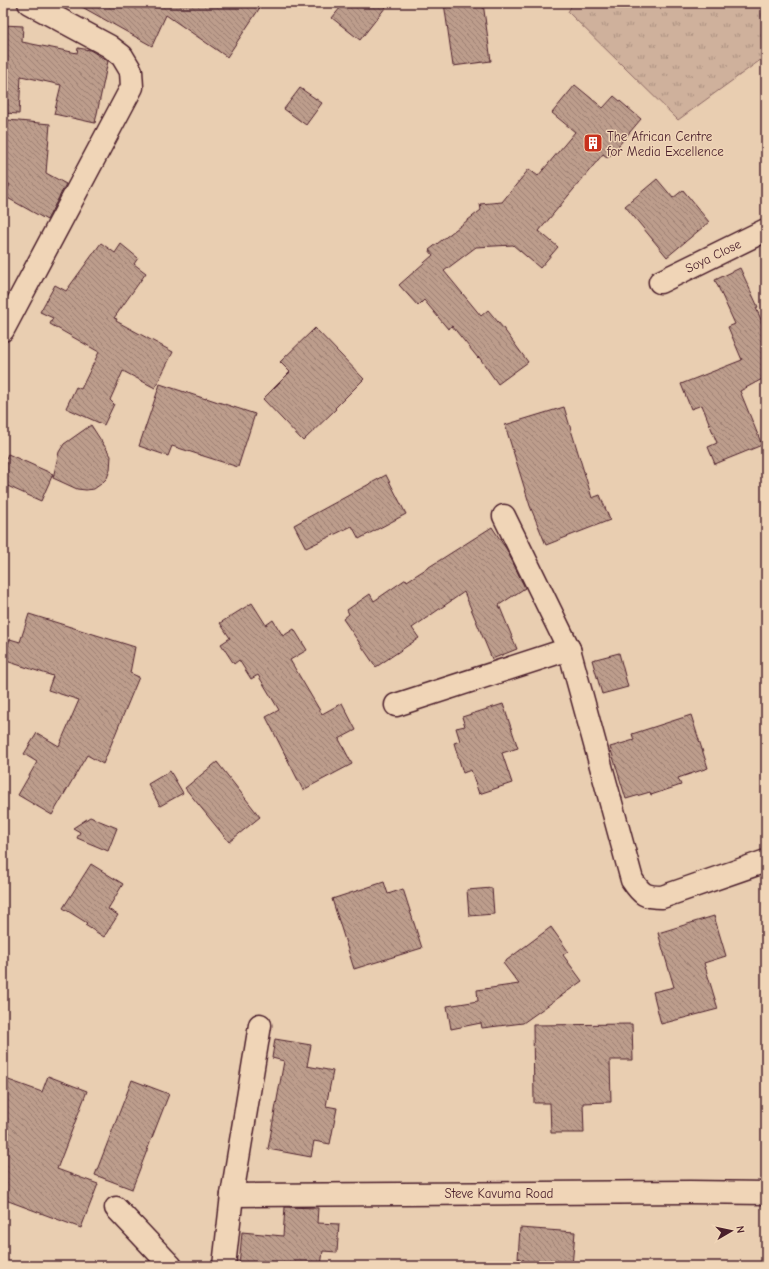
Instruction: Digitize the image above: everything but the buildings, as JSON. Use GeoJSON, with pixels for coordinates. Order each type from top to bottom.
{"type":"FeatureCollection","features":[{"type":"Feature","properties":{"kind":"street"},"geometry":{"type":"LineString","coordinates":[[3,330],[132,87],[131,71],[122,56],[109,46],[29,3]]}},
{"type":"Feature","properties":{"kind":"street","name":"Soya Close"},"geometry":{"type":"LineString","coordinates":[[660,282],[766,230]]}},
{"type":"Feature","properties":{"kind":"street"},"geometry":{"type":"LineString","coordinates":[[504,516],[569,649],[632,880],[640,893],[650,897],[662,897],[766,861]]}},
{"type":"Feature","properties":{"kind":"street"},"geometry":{"type":"LineString","coordinates":[[396,705],[569,649]]}},
{"type":"Feature","properties":{"kind":"street"},"geometry":{"type":"LineString","coordinates":[[224,1266],[232,1195],[260,1025]]}},
{"type":"Feature","properties":{"kind":"street","name":"Steve Kavuma Road"},"geometry":{"type":"LineString","coordinates":[[232,1195],[682,1192],[766,1193]]}},
{"type":"Feature","properties":{"kind":"street"},"geometry":{"type":"LineString","coordinates":[[116,1208],[171,1266]]}},
{"type":"Feature","properties":{"kind":"green space"},"geometry":{"type":"Polygon","coordinates":[[[573,3],[761,3],[766,9],[766,56],[678,120],[568,12],[573,3]]]}},
{"type":"Feature","properties":{"kind":"place","name":"The African Centre for Media Excellence"},"geometry":{"type":"Point","coordinates":[593,143]}}]}
